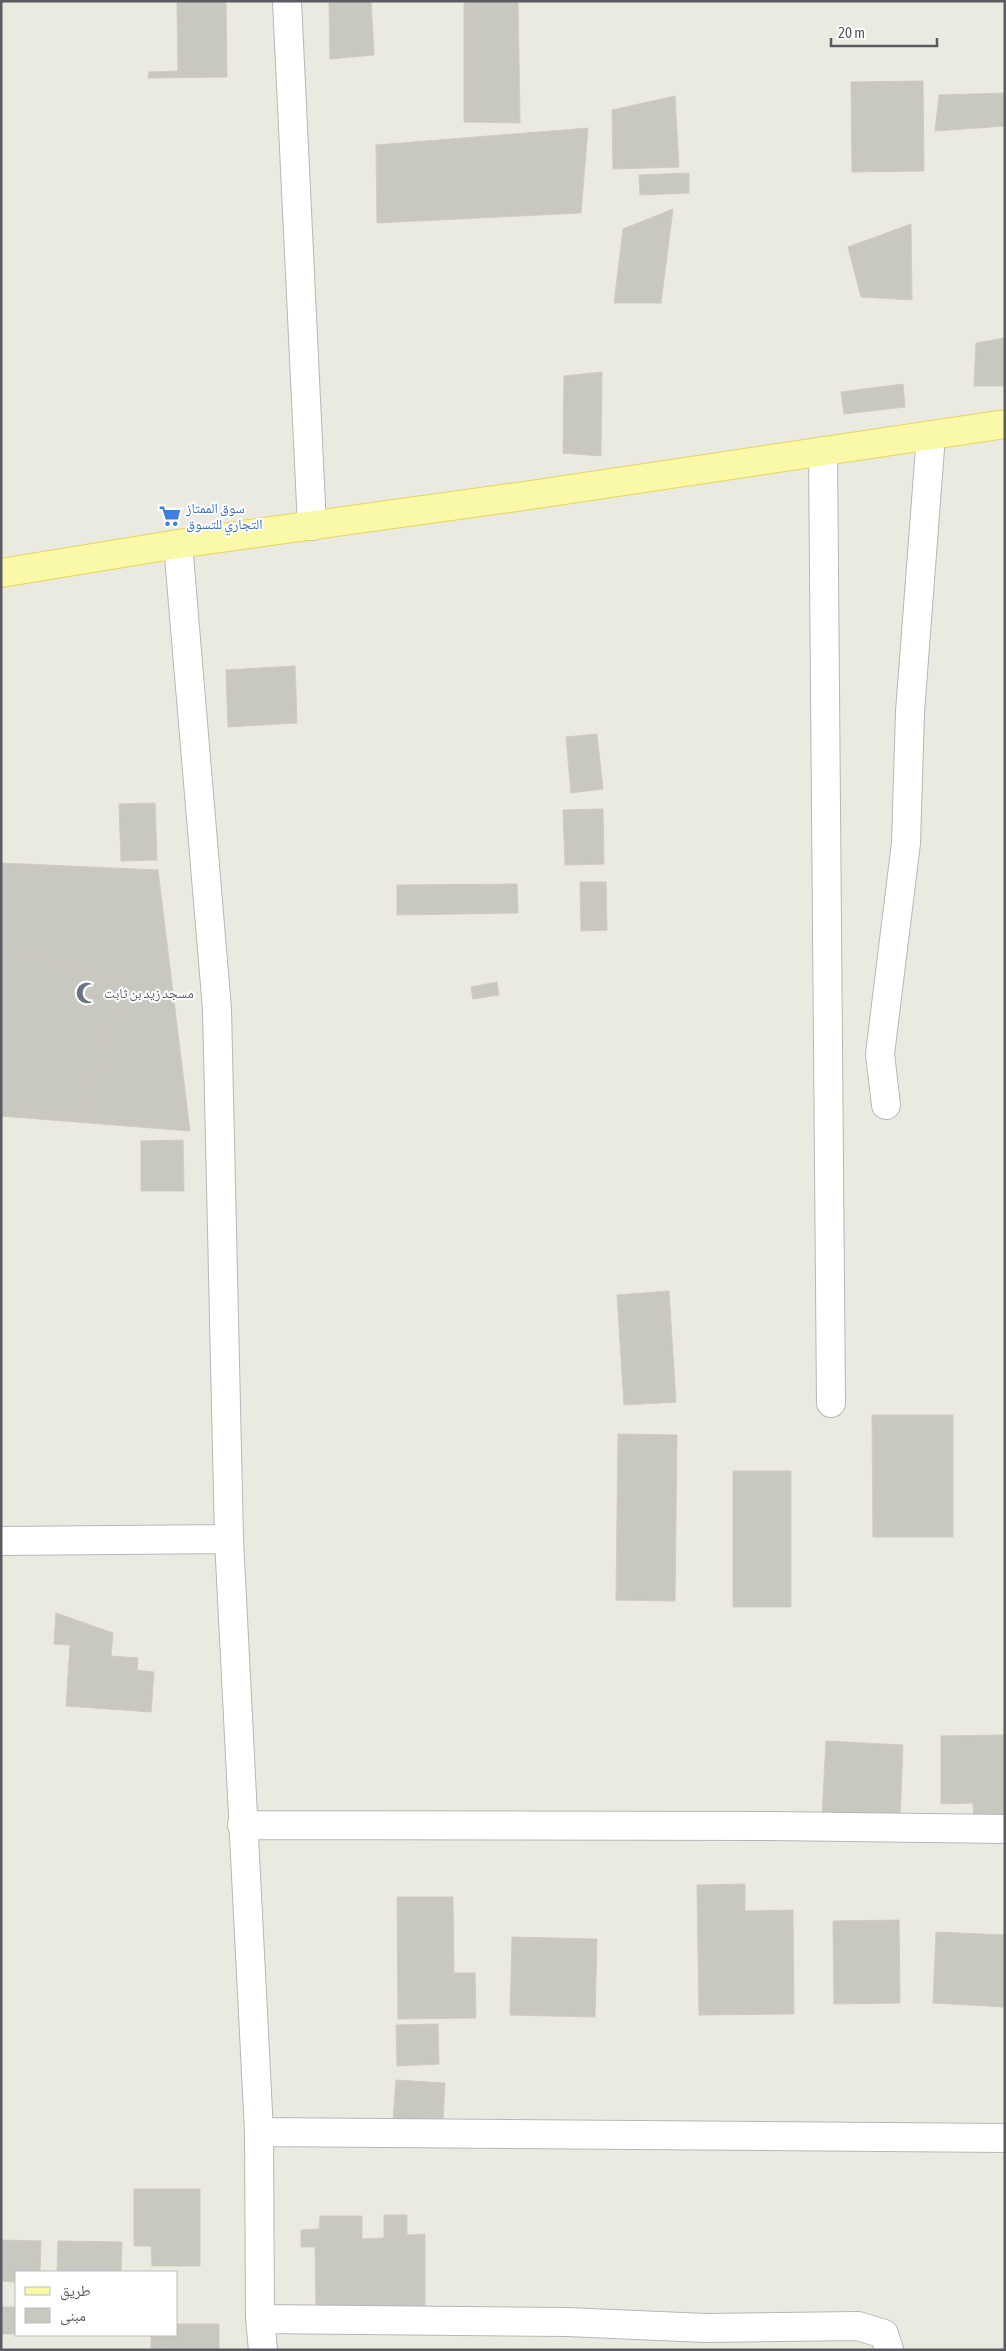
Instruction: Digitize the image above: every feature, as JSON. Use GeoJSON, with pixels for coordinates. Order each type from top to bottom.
{"type":"FeatureCollection","features":[{"type":"Feature","properties":{"kind":"main road"},"geometry":{"type":"LineString","coordinates":[[1,573],[178,544],[1005,424]]}},
{"type":"Feature","properties":{"kind":"street"},"geometry":{"type":"LineString","coordinates":[[287,1],[312,526]]}},
{"type":"Feature","properties":{"kind":"street"},"geometry":{"type":"LineString","coordinates":[[886,1105],[880,1054],[906,843],[910,712],[931,435]]}},
{"type":"Feature","properties":{"kind":"street"},"geometry":{"type":"LineString","coordinates":[[824,450],[831,1403]]}},
{"type":"Feature","properties":{"kind":"street"},"geometry":{"type":"LineString","coordinates":[[178,544],[217,1009],[229,1538],[242,1825],[260,2132],[260,2319],[263,2350]]}},
{"type":"Feature","properties":{"kind":"street"},"geometry":{"type":"LineString","coordinates":[[1,1541],[229,1538]]}},
{"type":"Feature","properties":{"kind":"street"},"geometry":{"type":"LineString","coordinates":[[242,1825],[760,1826],[1005,1829]]}},
{"type":"Feature","properties":{"kind":"street"},"geometry":{"type":"LineString","coordinates":[[260,2132],[1005,2138]]}},
{"type":"Feature","properties":{"kind":"street"},"geometry":{"type":"LineString","coordinates":[[260,2319],[567,2322],[705,2328],[858,2326],[884,2334],[889,2350]]}},
{"type":"Feature","properties":{"kind":"building"},"geometry":{"type":"Polygon","coordinates":[[[177,1],[226,1],[227,77],[148,78],[149,72],[178,71],[177,1]]]}},
{"type":"Feature","properties":{"kind":"building"},"geometry":{"type":"Polygon","coordinates":[[[329,1],[371,1],[374,55],[330,59],[329,1]]]}},
{"type":"Feature","properties":{"kind":"building"},"geometry":{"type":"Polygon","coordinates":[[[464,1],[518,1],[520,123],[464,122],[464,1]]]}},
{"type":"Feature","properties":{"kind":"building"},"geometry":{"type":"Polygon","coordinates":[[[923,81],[924,171],[852,172],[851,82],[923,81]]]}},
{"type":"Feature","properties":{"kind":"building"},"geometry":{"type":"Polygon","coordinates":[[[1005,93],[1005,126],[935,131],[939,95],[1005,93]]]}},
{"type":"Feature","properties":{"kind":"building"},"geometry":{"type":"Polygon","coordinates":[[[675,96],[679,167],[613,169],[612,110],[675,96]]]}},
{"type":"Feature","properties":{"kind":"building"},"geometry":{"type":"Polygon","coordinates":[[[588,128],[581,213],[377,223],[376,145],[588,128]]]}},
{"type":"Feature","properties":{"kind":"building"},"geometry":{"type":"Polygon","coordinates":[[[689,173],[689,193],[640,195],[639,175],[689,173]]]}},
{"type":"Feature","properties":{"kind":"building"},"geometry":{"type":"Polygon","coordinates":[[[673,209],[661,303],[614,303],[623,229],[673,209]]]}},
{"type":"Feature","properties":{"kind":"building"},"geometry":{"type":"Polygon","coordinates":[[[911,224],[912,300],[861,297],[848,247],[911,224]]]}},
{"type":"Feature","properties":{"kind":"building"},"geometry":{"type":"Polygon","coordinates":[[[1005,338],[1005,386],[974,386],[976,343],[1005,338]]]}},
{"type":"Feature","properties":{"kind":"building"},"geometry":{"type":"Polygon","coordinates":[[[602,372],[601,456],[563,453],[564,376],[602,372]]]}},
{"type":"Feature","properties":{"kind":"building"},"geometry":{"type":"Polygon","coordinates":[[[903,384],[905,407],[844,414],[841,392],[903,384]]]}},
{"type":"Feature","properties":{"kind":"building"},"geometry":{"type":"Polygon","coordinates":[[[295,666],[297,723],[228,727],[226,670],[295,666]]]}},
{"type":"Feature","properties":{"kind":"building"},"geometry":{"type":"Polygon","coordinates":[[[597,734],[603,789],[571,793],[566,737],[597,734]]]}},
{"type":"Feature","properties":{"kind":"building"},"geometry":{"type":"Polygon","coordinates":[[[155,803],[157,860],[121,861],[119,804],[155,803]]]}},
{"type":"Feature","properties":{"kind":"building"},"geometry":{"type":"Polygon","coordinates":[[[603,809],[604,864],[565,865],[563,810],[603,809]]]}},
{"type":"Feature","properties":{"kind":"building","name":"مسجد زيد بن ثابت"},"geometry":{"type":"Polygon","coordinates":[[[1,863],[158,870],[190,1131],[1,1116],[1,863]]]}},
{"type":"Feature","properties":{"kind":"building"},"geometry":{"type":"Polygon","coordinates":[[[580,882],[606,882],[607,930],[581,931],[580,882]]]}},
{"type":"Feature","properties":{"kind":"building"},"geometry":{"type":"Polygon","coordinates":[[[517,884],[518,913],[397,915],[397,885],[517,884]]]}},
{"type":"Feature","properties":{"kind":"building"},"geometry":{"type":"Polygon","coordinates":[[[1,949],[123,982],[79,1122],[50,1111],[46,1116],[1,1106],[3,1094],[1,1093],[1,949]]]}},
{"type":"Feature","properties":{"kind":"building"},"geometry":{"type":"Polygon","coordinates":[[[497,982],[499,995],[473,999],[471,987],[497,982]]]}},
{"type":"Feature","properties":{"kind":"building"},"geometry":{"type":"Polygon","coordinates":[[[183,1140],[184,1191],[141,1191],[141,1141],[183,1140]]]}},
{"type":"Feature","properties":{"kind":"building"},"geometry":{"type":"Polygon","coordinates":[[[669,1291],[676,1402],[624,1405],[617,1295],[669,1291]]]}},
{"type":"Feature","properties":{"kind":"building"},"geometry":{"type":"Polygon","coordinates":[[[872,1415],[953,1415],[953,1537],[873,1537],[872,1415]]]}},
{"type":"Feature","properties":{"kind":"building"},"geometry":{"type":"Polygon","coordinates":[[[618,1434],[677,1435],[675,1601],[616,1600],[618,1434]]]}},
{"type":"Feature","properties":{"kind":"building"},"geometry":{"type":"Polygon","coordinates":[[[733,1471],[791,1471],[791,1607],[733,1607],[733,1471]]]}},
{"type":"Feature","properties":{"kind":"building"},"geometry":{"type":"Polygon","coordinates":[[[56,1613],[113,1633],[111,1656],[138,1658],[137,1670],[154,1672],[151,1712],[66,1706],[70,1645],[54,1644],[56,1613]]]}},
{"type":"Feature","properties":{"kind":"building"},"geometry":{"type":"Polygon","coordinates":[[[1005,1735],[1005,1827],[974,1827],[973,1803],[941,1804],[941,1736],[1005,1735]]]}},
{"type":"Feature","properties":{"kind":"building"},"geometry":{"type":"Polygon","coordinates":[[[826,1741],[903,1745],[900,1820],[822,1816],[826,1741]]]}},
{"type":"Feature","properties":{"kind":"building"},"geometry":{"type":"Polygon","coordinates":[[[745,1884],[745,1911],[793,1910],[794,2014],[699,2015],[697,1885],[745,1884]]]}},
{"type":"Feature","properties":{"kind":"building"},"geometry":{"type":"Polygon","coordinates":[[[397,1897],[453,1897],[454,1973],[475,1973],[476,2018],[398,2019],[397,1897]]]}},
{"type":"Feature","properties":{"kind":"building"},"geometry":{"type":"Polygon","coordinates":[[[899,1920],[900,2003],[834,2004],[833,1921],[899,1920]]]}},
{"type":"Feature","properties":{"kind":"building"},"geometry":{"type":"Polygon","coordinates":[[[936,1932],[1005,1935],[1005,2007],[933,2003],[936,1932]]]}},
{"type":"Feature","properties":{"kind":"building"},"geometry":{"type":"Polygon","coordinates":[[[512,1937],[597,1939],[595,2017],[510,2015],[512,1937]]]}},
{"type":"Feature","properties":{"kind":"building"},"geometry":{"type":"Polygon","coordinates":[[[438,2024],[439,2064],[397,2066],[396,2025],[438,2024]]]}},
{"type":"Feature","properties":{"kind":"building"},"geometry":{"type":"Polygon","coordinates":[[[396,2080],[445,2083],[442,2139],[392,2136],[396,2080]]]}},
{"type":"Feature","properties":{"kind":"building"},"geometry":{"type":"Polygon","coordinates":[[[134,2189],[200,2189],[200,2266],[152,2266],[151,2246],[134,2246],[134,2189]]]}},
{"type":"Feature","properties":{"kind":"building"},"geometry":{"type":"Polygon","coordinates":[[[384,2215],[407,2215],[407,2235],[425,2234],[425,2308],[316,2309],[315,2247],[301,2247],[301,2230],[319,2229],[320,2216],[362,2216],[362,2239],[384,2238],[384,2215]]]}},
{"type":"Feature","properties":{"kind":"building"},"geometry":{"type":"Polygon","coordinates":[[[1,2240],[41,2241],[40,2271],[15,2271],[15,2282],[1,2281],[1,2240]]]}},
{"type":"Feature","properties":{"kind":"building"},"geometry":{"type":"Polygon","coordinates":[[[58,2241],[122,2242],[121,2271],[57,2271],[58,2241]]]}},
{"type":"Feature","properties":{"kind":"building"},"geometry":{"type":"Polygon","coordinates":[[[1,2307],[15,2307],[15,2334],[1,2334],[1,2307]]]}},
{"type":"Feature","properties":{"kind":"building"},"geometry":{"type":"Polygon","coordinates":[[[178,2324],[219,2324],[219,2349],[151,2348],[151,2336],[178,2336],[178,2324]]]}},
{"type":"Feature","properties":{"kind":"place","name":"سوق الممتاز التجاري للتسوق"},"geometry":{"type":"Point","coordinates":[170,516]}},
{"type":"Feature","properties":{"kind":"place","name":"مسجد زيد بن ثابت"},"geometry":{"type":"Point","coordinates":[87,993]}}]}
